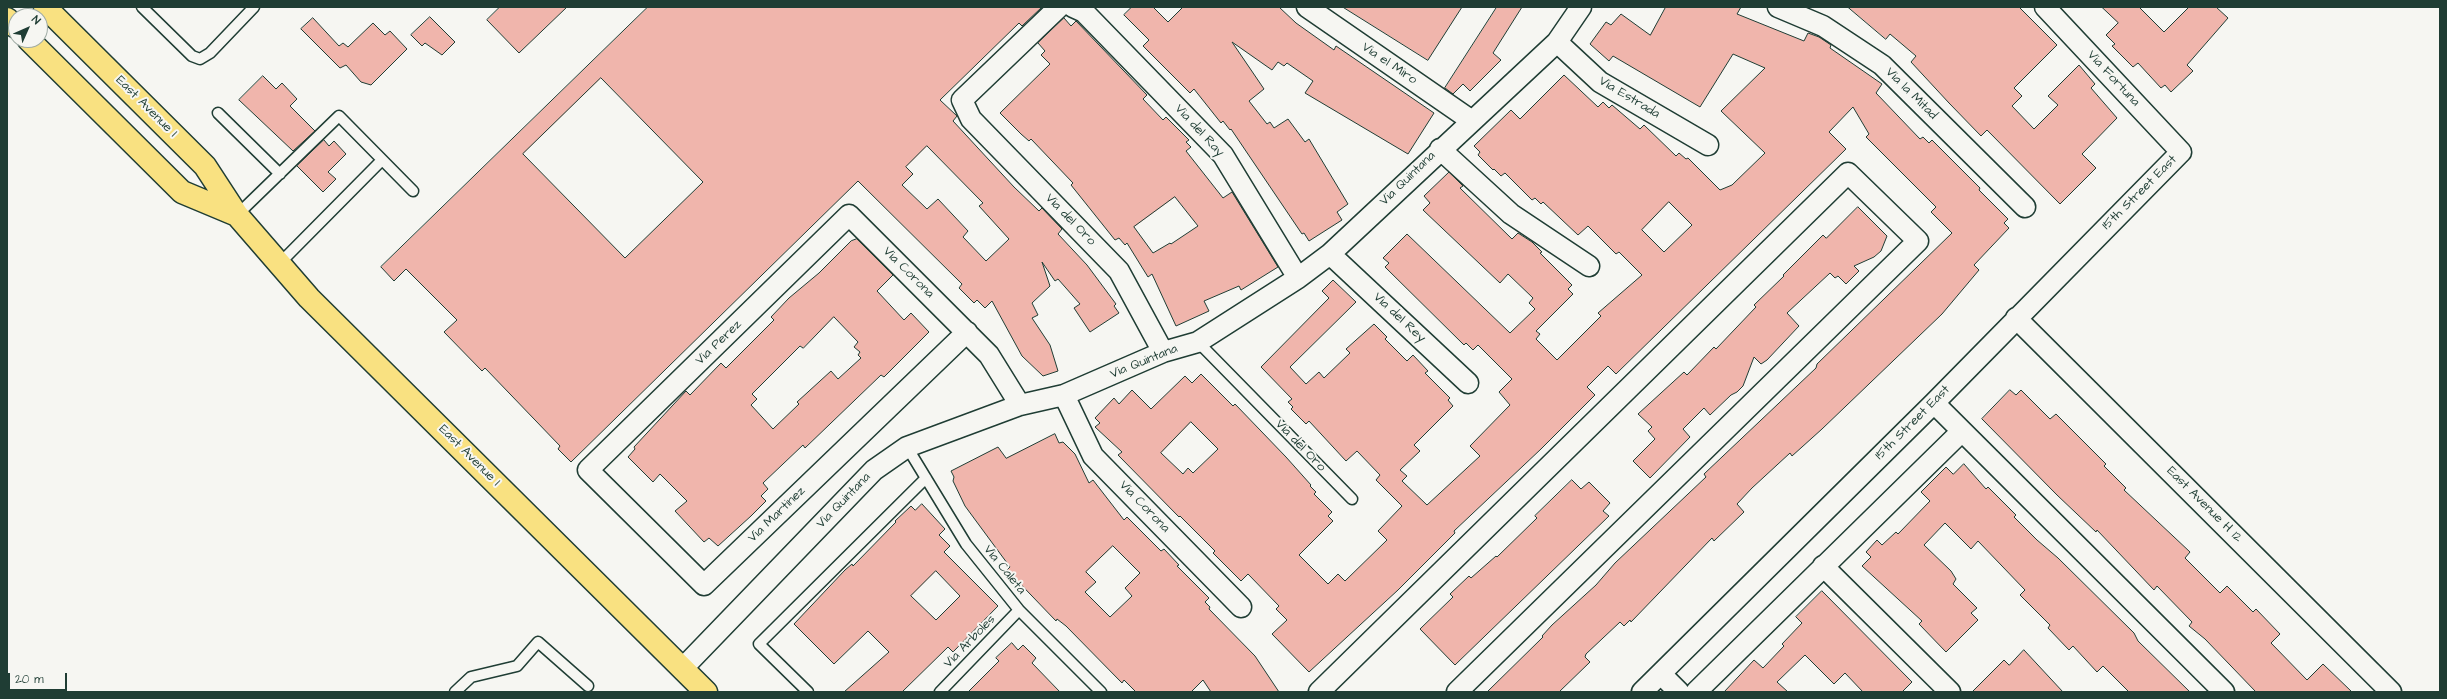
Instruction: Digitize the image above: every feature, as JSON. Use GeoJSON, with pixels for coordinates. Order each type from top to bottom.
{"type":"FeatureCollection","features":[{"type":"Feature","properties":{"kind":"main road","name":"East Avenue I"},"geometry":{"type":"LineString","coordinates":[[45,7],[205,166],[237,216],[309,298],[706,692]]}},
{"type":"Feature","properties":{"kind":"main road","name":"East Avenue I"},"geometry":{"type":"LineString","coordinates":[[37,48],[182,192],[237,216]]}},
{"type":"Feature","properties":{"kind":"street","name":"Via del Oro"},"geometry":{"type":"LineString","coordinates":[[1059,7],[962,100],[971,119],[1119,271],[1163,352]]}},
{"type":"Feature","properties":{"kind":"street","name":"Via del Ray"},"geometry":{"type":"LineString","coordinates":[[1073,7],[1084,12],[1222,155],[1298,278]]}},
{"type":"Feature","properties":{"kind":"street","name":"Via el Miro"},"geometry":{"type":"LineString","coordinates":[[1307,7],[1472,120]]}},
{"type":"Feature","properties":{"kind":"street","name":"Via Quintana"},"geometry":{"type":"LineString","coordinates":[[682,668],[874,470],[907,447],[1020,405],[1064,396],[1163,352],[1198,342],[1298,278],[1330,254],[1440,148],[1556,42],[1581,7]]}},
{"type":"Feature","properties":{"kind":"street","name":"Via la Mitad"},"geometry":{"type":"LineString","coordinates":[[1778,7],[1823,26],[1882,65],[2025,207]]}},
{"type":"Feature","properties":{"kind":"street","name":"Via Fortuna"},"geometry":{"type":"LineString","coordinates":[[2045,7],[2181,152]]}},
{"type":"Feature","properties":{"kind":"street","name":"Via Estrada"},"geometry":{"type":"LineString","coordinates":[[1556,42],[1600,82],[1708,145]]}},
{"type":"Feature","properties":{"kind":"street"},"geometry":{"type":"LineString","coordinates":[[1440,148],[1511,214],[1589,266]]}},
{"type":"Feature","properties":{"kind":"street","name":"15th Street East"},"geometry":{"type":"LineString","coordinates":[[1642,692],[1934,403],[2181,152]]}},
{"type":"Feature","properties":{"kind":"street"},"geometry":{"type":"LineString","coordinates":[[1319,692],[1848,173],[1918,241],[1457,692]]}},
{"type":"Feature","properties":{"kind":"street","name":"Via Corona"},"geometry":{"type":"LineString","coordinates":[[849,215],[989,355],[1020,405]]}},
{"type":"Feature","properties":{"kind":"street","name":"Via Perez"},"geometry":{"type":"LineString","coordinates":[[588,470],[849,215]]}},
{"type":"Feature","properties":{"kind":"street","name":"Via del Rey"},"geometry":{"type":"LineString","coordinates":[[1330,254],[1468,383]]}},
{"type":"Feature","properties":{"kind":"street","name":"East Avenue H 12"},"geometry":{"type":"LineString","coordinates":[[2016,318],[2391,692]]}},
{"type":"Feature","properties":{"kind":"street","name":"Via Martinez"},"geometry":{"type":"LineString","coordinates":[[588,470],[704,585],[967,332]]}},
{"type":"Feature","properties":{"kind":"street","name":"Via Corona"},"geometry":{"type":"LineString","coordinates":[[1064,396],[1093,456],[1241,607]]}},
{"type":"Feature","properties":{"kind":"street"},"geometry":{"type":"LineString","coordinates":[[1934,403],[1961,432],[2224,692]]}},
{"type":"Feature","properties":{"kind":"street"},"geometry":{"type":"LineString","coordinates":[[1696,692],[1961,432]]}},
{"type":"Feature","properties":{"kind":"street"},"geometry":{"type":"LineString","coordinates":[[1824,566],[1950,692]]}},
{"type":"Feature","properties":{"kind":"street"},"geometry":{"type":"LineString","coordinates":[[1661,674],[1679,692]]}},
{"type":"Feature","properties":{"kind":"lane"},"geometry":{"type":"LineString","coordinates":[[142,7],[192,56],[200,59],[210,53],[254,7]]}},
{"type":"Feature","properties":{"kind":"lane"},"geometry":{"type":"LineString","coordinates":[[218,112],[280,174]]}},
{"type":"Feature","properties":{"kind":"lane"},"geometry":{"type":"LineString","coordinates":[[237,216],[339,116],[413,191]]}},
{"type":"Feature","properties":{"kind":"lane"},"geometry":{"type":"LineString","coordinates":[[280,264],[382,160]]}},
{"type":"Feature","properties":{"kind":"lane","name":"Via del Oro"},"geometry":{"type":"LineString","coordinates":[[1198,342],[1352,499]]}},
{"type":"Feature","properties":{"kind":"lane","name":"Via Caleta"},"geometry":{"type":"LineString","coordinates":[[907,447],[966,544],[1019,610],[1101,692]]}},
{"type":"Feature","properties":{"kind":"lane"},"geometry":{"type":"LineString","coordinates":[[808,692],[759,644],[926,478]]}},
{"type":"Feature","properties":{"kind":"lane","name":"Via Arboles"},"geometry":{"type":"LineString","coordinates":[[940,692],[1019,610]]}},
{"type":"Feature","properties":{"kind":"lane"},"geometry":{"type":"LineString","coordinates":[[455,692],[471,676],[517,666],[538,642],[588,686]]}},
{"type":"Feature","properties":{"kind":"building"},"geometry":{"type":"Polygon","coordinates":[[[500,7],[567,7],[519,53],[487,20],[500,7]]]}},
{"type":"Feature","properties":{"kind":"building"},"geometry":{"type":"Polygon","coordinates":[[[648,7],[1042,7],[1022,26],[1019,23],[940,100],[957,116],[953,121],[1014,187],[1039,211],[1042,208],[1062,229],[1058,234],[1087,265],[1116,304],[1114,306],[1119,313],[1090,332],[1074,308],[1080,304],[1058,279],[1055,281],[1042,262],[1050,286],[1032,303],[1038,315],[1032,318],[1050,345],[1058,371],[1043,376],[1022,356],[992,301],[985,308],[977,300],[974,303],[959,288],[962,284],[858,181],[571,462],[558,449],[560,446],[485,368],[482,371],[444,332],[457,320],[406,269],[394,281],[381,267],[648,7]],[[601,78],[523,154],[625,258],[703,182],[601,78]],[[927,146],[906,167],[913,174],[902,185],[927,209],[938,199],[968,231],[963,237],[986,261],[1009,239],[979,206],[983,203],[927,146]]]}},
{"type":"Feature","properties":{"kind":"building"},"geometry":{"type":"Polygon","coordinates":[[[1132,7],[1153,7],[1168,22],[1183,7],[1279,7],[1296,23],[1334,50],[1336,46],[1434,113],[1408,154],[1305,93],[1313,81],[1287,63],[1284,66],[1278,62],[1272,70],[1232,42],[1264,89],[1249,101],[1267,124],[1270,122],[1274,128],[1288,119],[1305,142],[1309,139],[1348,204],[1337,212],[1342,220],[1309,241],[1304,233],[1302,234],[1231,129],[1230,130],[1223,121],[1221,123],[1194,89],[1190,93],[1143,46],[1149,40],[1124,15],[1132,7]]]}},
{"type":"Feature","properties":{"kind":"building"},"geometry":{"type":"Polygon","coordinates":[[[1343,7],[1462,7],[1428,60],[1343,7]]]}},
{"type":"Feature","properties":{"kind":"building"},"geometry":{"type":"Polygon","coordinates":[[[1497,7],[1522,7],[1493,53],[1501,60],[1470,91],[1463,84],[1453,94],[1445,88],[1497,7]]]}},
{"type":"Feature","properties":{"kind":"building"},"geometry":{"type":"Polygon","coordinates":[[[1666,7],[1741,7],[1737,14],[1804,41],[1808,33],[1819,37],[1831,45],[1830,48],[1882,84],[1876,93],[1920,139],[1923,137],[1929,143],[1932,140],[1980,188],[1979,190],[2008,219],[2004,223],[2009,228],[1974,265],[1979,270],[1942,314],[1822,429],[1792,456],[1790,453],[1752,488],[1737,504],[1744,512],[1714,541],[1712,538],[1631,622],[1630,620],[1624,626],[1620,622],[1586,654],[1585,657],[1590,662],[1559,692],[1487,692],[1543,637],[1542,636],[1552,625],[1596,585],[1615,563],[1706,477],[1704,474],[1816,368],[1817,364],[1952,233],[1931,212],[1936,207],[1866,137],[1869,134],[1853,107],[1829,132],[1846,149],[1616,374],[1608,366],[1587,387],[1595,395],[1541,449],[1454,531],[1455,533],[1398,590],[1309,672],[1272,634],[1287,620],[1276,609],[1279,606],[1248,574],[1241,581],[1213,553],[1215,551],[1118,455],[1122,452],[1095,427],[1100,423],[1095,418],[1114,398],[1119,404],[1132,390],[1151,409],[1185,376],[1192,383],[1201,374],[1233,406],[1235,404],[1286,457],[1311,485],[1310,486],[1316,492],[1314,494],[1332,512],[1328,516],[1333,521],[1299,555],[1328,584],[1338,574],[1345,581],[1387,540],[1378,531],[1402,506],[1376,480],[1380,475],[1357,451],[1346,461],[1309,421],[1306,424],[1291,409],[1293,407],[1288,402],[1292,399],[1261,367],[1329,298],[1322,291],[1333,280],[1356,302],[1290,367],[1306,384],[1319,372],[1324,378],[1350,353],[1346,349],[1374,324],[1387,337],[1385,339],[1407,361],[1413,355],[1428,371],[1425,373],[1450,398],[1448,400],[1453,406],[1414,445],[1420,451],[1400,470],[1407,476],[1402,481],[1427,505],[1480,456],[1470,446],[1510,405],[1499,392],[1512,379],[1478,345],[1473,350],[1466,343],[1464,345],[1385,267],[1389,263],[1383,258],[1407,234],[1510,333],[1535,309],[1529,303],[1533,298],[1508,274],[1500,283],[1423,210],[1430,203],[1424,196],[1449,172],[1463,186],[1460,188],[1512,239],[1518,233],[1532,242],[1542,252],[1540,253],[1572,285],[1568,289],[1573,294],[1536,331],[1540,334],[1536,339],[1557,360],[1601,316],[1598,313],[1642,275],[1619,252],[1616,254],[1588,226],[1578,235],[1543,202],[1541,204],[1535,198],[1532,200],[1505,173],[1501,176],[1494,169],[1493,170],[1478,155],[1480,152],[1474,146],[1511,110],[1520,119],[1564,75],[1598,107],[1603,102],[1609,108],[1612,105],[1640,129],[1644,125],[1676,156],[1679,153],[1686,159],[1688,158],[1720,190],[1732,185],[1765,153],[1721,111],[1765,68],[1733,54],[1700,107],[1613,56],[1609,61],[1590,44],[1606,22],[1611,25],[1621,14],[1650,35],[1666,7]],[[1669,202],[1642,230],[1664,252],[1692,225],[1669,202]],[[1191,422],[1161,453],[1183,474],[1188,468],[1193,473],[1218,449],[1191,422]]]}},
{"type":"Feature","properties":{"kind":"building"},"geometry":{"type":"Polygon","coordinates":[[[1848,7],[2019,7],[2057,45],[2014,88],[2022,96],[2012,106],[2034,129],[2058,105],[2048,96],[2079,65],[2095,84],[2091,88],[2117,118],[2082,154],[2096,168],[2060,204],[1987,130],[1981,136],[1911,62],[1916,56],[1890,34],[1886,39],[1848,7]]]}},
{"type":"Feature","properties":{"kind":"building"},"geometry":{"type":"Polygon","coordinates":[[[2102,7],[2139,7],[2164,32],[2189,7],[2216,7],[2228,18],[2187,65],[2193,71],[2171,92],[2165,85],[2161,88],[2138,63],[2133,67],[2112,46],[2115,44],[2106,35],[2118,23],[2102,7]]]}},
{"type":"Feature","properties":{"kind":"building"},"geometry":{"type":"Polygon","coordinates":[[[430,17],[455,42],[442,55],[425,43],[422,46],[411,35],[430,17]]]}},
{"type":"Feature","properties":{"kind":"building"},"geometry":{"type":"Polygon","coordinates":[[[313,18],[339,46],[343,43],[348,47],[373,23],[385,35],[390,31],[407,49],[371,85],[361,82],[346,65],[340,68],[301,29],[313,18]]]}},
{"type":"Feature","properties":{"kind":"building"},"geometry":{"type":"Polygon","coordinates":[[[1064,18],[1071,26],[1076,21],[1147,95],[1143,99],[1163,120],[1166,117],[1189,140],[1186,142],[1191,147],[1186,151],[1223,198],[1232,192],[1278,267],[1241,290],[1239,286],[1204,301],[1209,311],[1176,326],[1152,274],[1148,277],[1127,243],[1125,245],[1119,238],[1115,240],[1071,185],[1073,183],[1031,139],[1029,141],[1000,113],[1050,64],[1041,55],[1045,51],[1038,43],[1064,18]],[[1175,197],[1134,227],[1153,253],[1170,243],[1171,244],[1198,226],[1175,197]]]}},
{"type":"Feature","properties":{"kind":"building"},"geometry":{"type":"Polygon","coordinates":[[[263,76],[276,89],[282,83],[297,99],[290,106],[315,131],[293,151],[239,100],[263,76]]]}},
{"type":"Feature","properties":{"kind":"building"},"geometry":{"type":"Polygon","coordinates":[[[324,140],[329,146],[334,141],[346,154],[328,172],[336,179],[323,192],[297,166],[324,140]]]}},
{"type":"Feature","properties":{"kind":"building"},"geometry":{"type":"Polygon","coordinates":[[[1858,207],[1887,236],[1881,251],[1874,257],[1854,266],[1859,271],[1846,284],[1838,276],[1835,278],[1830,273],[1787,313],[1799,326],[1767,360],[1761,364],[1754,357],[1743,386],[1737,392],[1731,395],[1710,415],[1704,408],[1683,429],[1690,437],[1650,478],[1633,461],[1655,439],[1648,431],[1652,427],[1638,414],[1684,372],[1687,375],[1714,347],[1716,349],[1756,307],[1754,305],[1823,235],[1826,238],[1858,207]]]}},
{"type":"Feature","properties":{"kind":"building"},"geometry":{"type":"Polygon","coordinates":[[[857,239],[893,275],[877,291],[904,320],[911,313],[929,332],[884,377],[881,375],[805,448],[803,445],[763,483],[768,489],[761,496],[766,501],[751,516],[718,546],[709,538],[704,542],[675,511],[687,501],[660,474],[653,482],[628,457],[635,449],[634,447],[686,391],[690,395],[721,363],[726,368],[774,320],[771,317],[789,298],[819,273],[851,241],[857,239]],[[834,317],[803,348],[800,346],[752,394],[757,399],[751,405],[773,429],[799,404],[797,402],[831,371],[838,379],[861,358],[858,355],[860,352],[854,347],[858,342],[834,317]]]}},
{"type":"Feature","properties":{"kind":"building"},"geometry":{"type":"Polygon","coordinates":[[[2010,390],[2016,395],[2021,390],[2050,419],[2056,414],[2106,464],[2104,466],[2126,488],[2124,490],[2190,552],[2185,558],[2220,593],[2227,586],[2253,612],[2256,609],[2280,634],[2271,643],[2307,680],[2323,664],[2352,692],[2256,692],[2205,639],[2189,626],[2192,622],[2157,586],[2154,590],[2097,530],[2096,532],[2057,495],[1982,419],[2010,390]]]}},
{"type":"Feature","properties":{"kind":"building"},"geometry":{"type":"Polygon","coordinates":[[[1055,434],[1059,443],[1063,442],[1075,454],[1089,483],[1093,480],[1124,520],[1127,517],[1161,551],[1164,549],[1179,565],[1177,566],[1209,598],[1205,602],[1210,607],[1209,609],[1255,656],[1279,692],[1211,692],[1203,680],[1191,692],[1136,692],[1124,680],[1122,683],[1066,626],[1057,619],[1056,621],[1007,570],[1010,567],[965,506],[953,481],[954,477],[951,471],[998,447],[1006,458],[1055,434]],[[1113,546],[1086,572],[1096,582],[1085,592],[1110,617],[1132,596],[1125,588],[1140,573],[1113,546]]]}},
{"type":"Feature","properties":{"kind":"building"},"geometry":{"type":"Polygon","coordinates":[[[1964,464],[1986,489],[1988,487],[2016,515],[2014,517],[2134,633],[2138,641],[2190,692],[2129,692],[2103,666],[2097,672],[2073,646],[2069,650],[2048,628],[2050,625],[2020,595],[2025,590],[1978,541],[1971,549],[1945,523],[1924,545],[1951,571],[1956,579],[1953,584],[1977,608],[1971,613],[1978,620],[1946,652],[1919,624],[1922,621],[1862,566],[1871,557],[1866,552],[1877,540],[1882,545],[1896,532],[1898,534],[1930,501],[1921,492],[1946,467],[1953,474],[1964,464]]]}},
{"type":"Feature","properties":{"kind":"building"},"geometry":{"type":"Polygon","coordinates":[[[1572,480],[1581,489],[1589,482],[1610,503],[1603,511],[1609,516],[1455,665],[1420,629],[1453,597],[1450,594],[1469,576],[1471,578],[1496,556],[1497,557],[1537,518],[1535,516],[1572,480]]]}},
{"type":"Feature","properties":{"kind":"building"},"geometry":{"type":"Polygon","coordinates":[[[922,504],[945,529],[939,535],[950,546],[944,552],[998,606],[953,652],[948,647],[902,692],[844,692],[889,652],[868,631],[834,664],[794,624],[845,570],[852,564],[853,566],[896,522],[895,521],[911,506],[915,510],[922,504]],[[936,571],[911,596],[936,620],[960,596],[936,571]]]}},
{"type":"Feature","properties":{"kind":"building"},"geometry":{"type":"Polygon","coordinates":[[[1822,591],[1912,682],[1902,692],[1863,692],[1845,673],[1834,684],[1805,655],[1777,682],[1788,692],[1724,692],[1754,660],[1763,668],[1784,646],[1782,644],[1802,623],[1796,617],[1822,591]]]}},
{"type":"Feature","properties":{"kind":"building"},"geometry":{"type":"Polygon","coordinates":[[[1012,643],[1018,650],[1023,645],[1036,658],[1032,663],[1060,692],[968,692],[999,661],[996,658],[1012,643]]]}},
{"type":"Feature","properties":{"kind":"building"},"geometry":{"type":"Polygon","coordinates":[[[2024,650],[2063,692],[1972,692],[2004,660],[2009,665],[2024,650]]]}}]}
